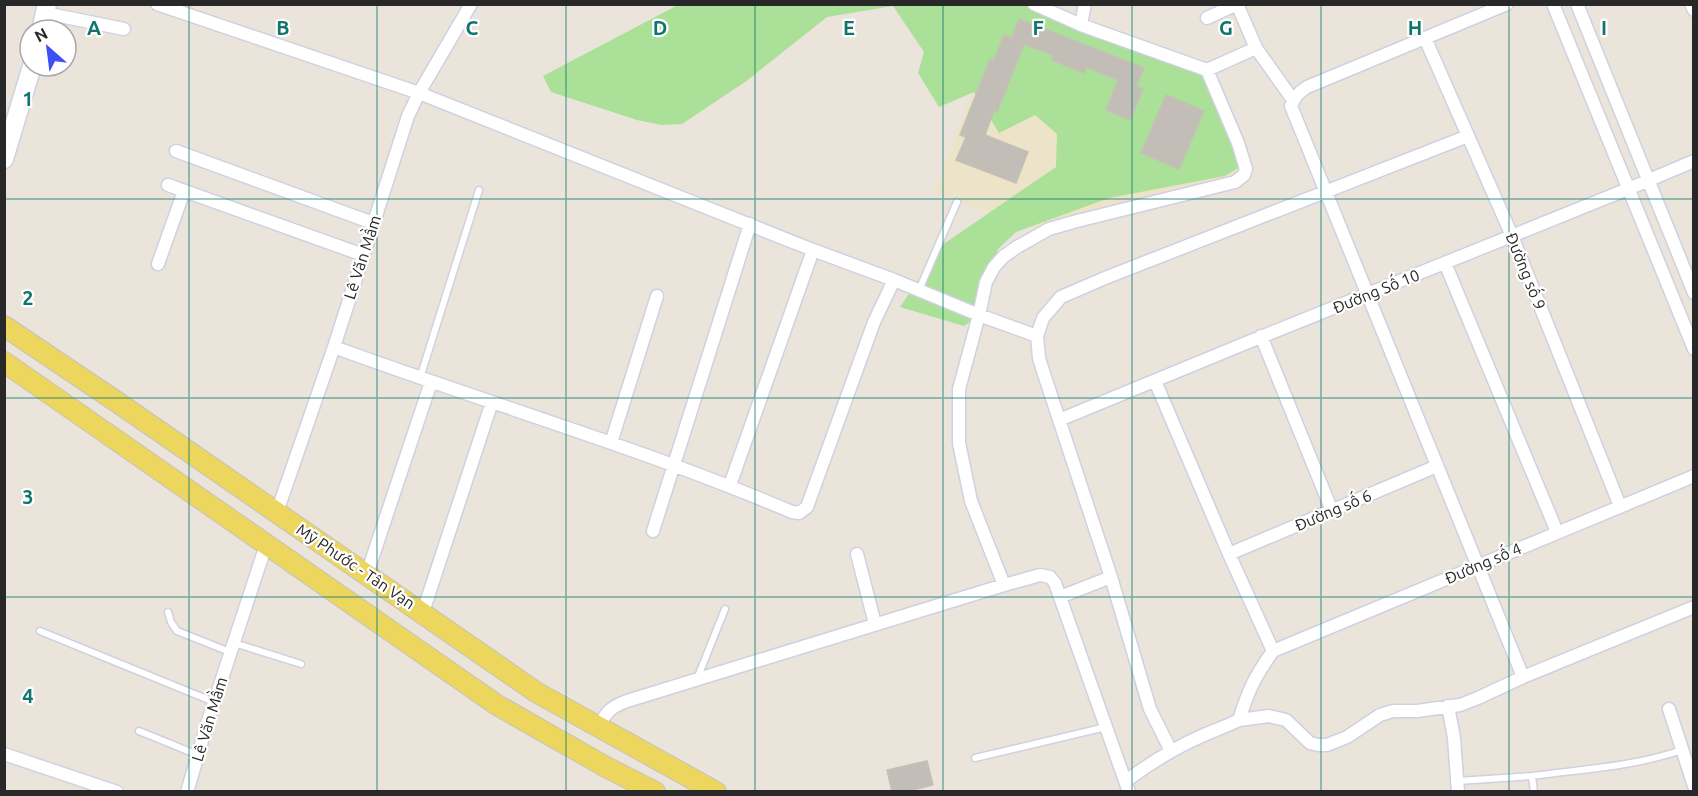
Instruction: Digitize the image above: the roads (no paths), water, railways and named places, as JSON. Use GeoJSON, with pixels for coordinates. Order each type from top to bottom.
{"type":"FeatureCollection","features":[{"type":"Feature","properties":{"kind":"main road"},"geometry":{"type":"LineString","coordinates":[[4,159],[28,78]]}},
{"type":"Feature","properties":{"kind":"main road","name":"Mỹ Phước - Tân Vạn"},"geometry":{"type":"LineString","coordinates":[[4,326],[423,612],[536,692],[716,792]]}},
{"type":"Feature","properties":{"kind":"main road","name":"Mỹ Phước - Tân Vạn"},"geometry":{"type":"LineString","coordinates":[[4,362],[497,705],[655,792]]}},
{"type":"Feature","properties":{"kind":"street"},"geometry":{"type":"LineString","coordinates":[[158,4],[419,93],[507,126],[813,250],[1037,336]]}},
{"type":"Feature","properties":{"kind":"street","name":"Lê Văn Mầm"},"geometry":{"type":"LineString","coordinates":[[277,512],[334,347],[408,116],[471,4]]}},
{"type":"Feature","properties":{"kind":"street"},"geometry":{"type":"LineString","coordinates":[[1034,4],[1081,25],[1207,70],[1256,48]]}},
{"type":"Feature","properties":{"kind":"street"},"geometry":{"type":"LineString","coordinates":[[1081,25],[1085,4]]}},
{"type":"Feature","properties":{"kind":"street"},"geometry":{"type":"LineString","coordinates":[[1207,18],[1237,4],[1256,48],[1293,100]]}},
{"type":"Feature","properties":{"kind":"street"},"geometry":{"type":"LineString","coordinates":[[1507,4],[1307,87],[1293,100],[1291,106],[1523,677]]}},
{"type":"Feature","properties":{"kind":"street"},"geometry":{"type":"LineString","coordinates":[[1554,4],[1694,349]]}},
{"type":"Feature","properties":{"kind":"street"},"geometry":{"type":"LineString","coordinates":[[1577,4],[1694,293]]}},
{"type":"Feature","properties":{"kind":"street"},"geometry":{"type":"LineString","coordinates":[[1691,4],[1694,10]]}},
{"type":"Feature","properties":{"kind":"street"},"geometry":{"type":"LineString","coordinates":[[44,16],[124,29]]}},
{"type":"Feature","properties":{"kind":"street","name":"Đường số 9"},"geometry":{"type":"LineString","coordinates":[[1425,38],[1512,236],[1620,506]]}},
{"type":"Feature","properties":{"kind":"street"},"geometry":{"type":"LineString","coordinates":[[1004,585],[971,501],[959,443],[959,389],[986,282],[994,267],[1003,257],[1049,229],[1235,182],[1244,175],[1246,169],[1239,143],[1207,70]]}},
{"type":"Feature","properties":{"kind":"street"},"geometry":{"type":"LineString","coordinates":[[1171,751],[1150,709],[1111,576],[1039,358],[1037,336],[1043,318],[1061,297],[1105,278],[1468,136]]}},
{"type":"Feature","properties":{"kind":"street"},"geometry":{"type":"LineString","coordinates":[[176,151],[373,223]]}},
{"type":"Feature","properties":{"kind":"street","name":"Đường Số 10"},"geometry":{"type":"LineString","coordinates":[[1059,420],[1694,161]]}},
{"type":"Feature","properties":{"kind":"street"},"geometry":{"type":"LineString","coordinates":[[168,185],[363,255]]}},
{"type":"Feature","properties":{"kind":"street"},"geometry":{"type":"LineString","coordinates":[[158,264],[184,190]]}},
{"type":"Feature","properties":{"kind":"street"},"geometry":{"type":"LineString","coordinates":[[653,531],[750,224]]}},
{"type":"Feature","properties":{"kind":"street"},"geometry":{"type":"LineString","coordinates":[[730,485],[813,250]]}},
{"type":"Feature","properties":{"kind":"street"},"geometry":{"type":"LineString","coordinates":[[1445,263],[1557,532]]}},
{"type":"Feature","properties":{"kind":"street"},"geometry":{"type":"LineString","coordinates":[[334,347],[730,485],[799,513],[807,507],[874,322],[894,280]]}},
{"type":"Feature","properties":{"kind":"street"},"geometry":{"type":"LineString","coordinates":[[611,443],[657,296]]}},
{"type":"Feature","properties":{"kind":"street"},"geometry":{"type":"LineString","coordinates":[[1261,336],[1332,511]]}},
{"type":"Feature","properties":{"kind":"street"},"geometry":{"type":"LineString","coordinates":[[367,574],[425,380]]}},
{"type":"Feature","properties":{"kind":"street"},"geometry":{"type":"LineString","coordinates":[[1155,381],[1273,651],[1259,669],[1249,689],[1239,720]]}},
{"type":"Feature","properties":{"kind":"street"},"geometry":{"type":"LineString","coordinates":[[423,612],[492,402]]}},
{"type":"Feature","properties":{"kind":"street","name":"Đường số 6"},"geometry":{"type":"LineString","coordinates":[[1229,554],[1437,466]]}},
{"type":"Feature","properties":{"kind":"street","name":"Đường số 4"},"geometry":{"type":"LineString","coordinates":[[1273,651],[1694,476]]}},
{"type":"Feature","properties":{"kind":"street","name":"Lê Văn Mầm"},"geometry":{"type":"LineString","coordinates":[[187,792],[266,545]]}},
{"type":"Feature","properties":{"kind":"street"},"geometry":{"type":"LineString","coordinates":[[857,554],[875,624]]}},
{"type":"Feature","properties":{"kind":"street"},"geometry":{"type":"LineString","coordinates":[[599,726],[606,713],[614,706],[627,701],[1040,575],[1050,577],[1055,583],[1128,786],[1151,763],[1171,751],[1239,720],[1269,716],[1286,720],[1310,743],[1326,745],[1347,737],[1380,715],[1393,711],[1417,711],[1460,705],[1478,699],[1523,677],[1694,607]]}},
{"type":"Feature","properties":{"kind":"street"},"geometry":{"type":"LineString","coordinates":[[1060,597],[1111,576]]}},
{"type":"Feature","properties":{"kind":"street"},"geometry":{"type":"LineString","coordinates":[[1448,706],[1454,738],[1458,786]]}},
{"type":"Feature","properties":{"kind":"street"},"geometry":{"type":"LineString","coordinates":[[1669,709],[1694,786]]}},
{"type":"Feature","properties":{"kind":"street"},"geometry":{"type":"LineString","coordinates":[[4,754],[117,792]]}},
{"type":"Feature","properties":{"kind":"lane"},"geometry":{"type":"LineString","coordinates":[[425,380],[479,190]]}},
{"type":"Feature","properties":{"kind":"lane"},"geometry":{"type":"LineString","coordinates":[[919,290],[957,202]]}},
{"type":"Feature","properties":{"kind":"lane"},"geometry":{"type":"LineString","coordinates":[[697,679],[725,609]]}},
{"type":"Feature","properties":{"kind":"lane"},"geometry":{"type":"LineString","coordinates":[[168,612],[177,631],[232,648],[301,664]]}},
{"type":"Feature","properties":{"kind":"lane"},"geometry":{"type":"LineString","coordinates":[[40,631],[214,702]]}},
{"type":"Feature","properties":{"kind":"lane"},"geometry":{"type":"LineString","coordinates":[[975,758],[1107,727]]}},
{"type":"Feature","properties":{"kind":"lane"},"geometry":{"type":"LineString","coordinates":[[139,731],[198,755]]}},
{"type":"Feature","properties":{"kind":"lane"},"geometry":{"type":"LineString","coordinates":[[1458,786],[1622,766],[1682,750]]}},
{"type":"Feature","properties":{"kind":"lane"},"geometry":{"type":"LineString","coordinates":[[1532,776],[1534,792]]}}]}
